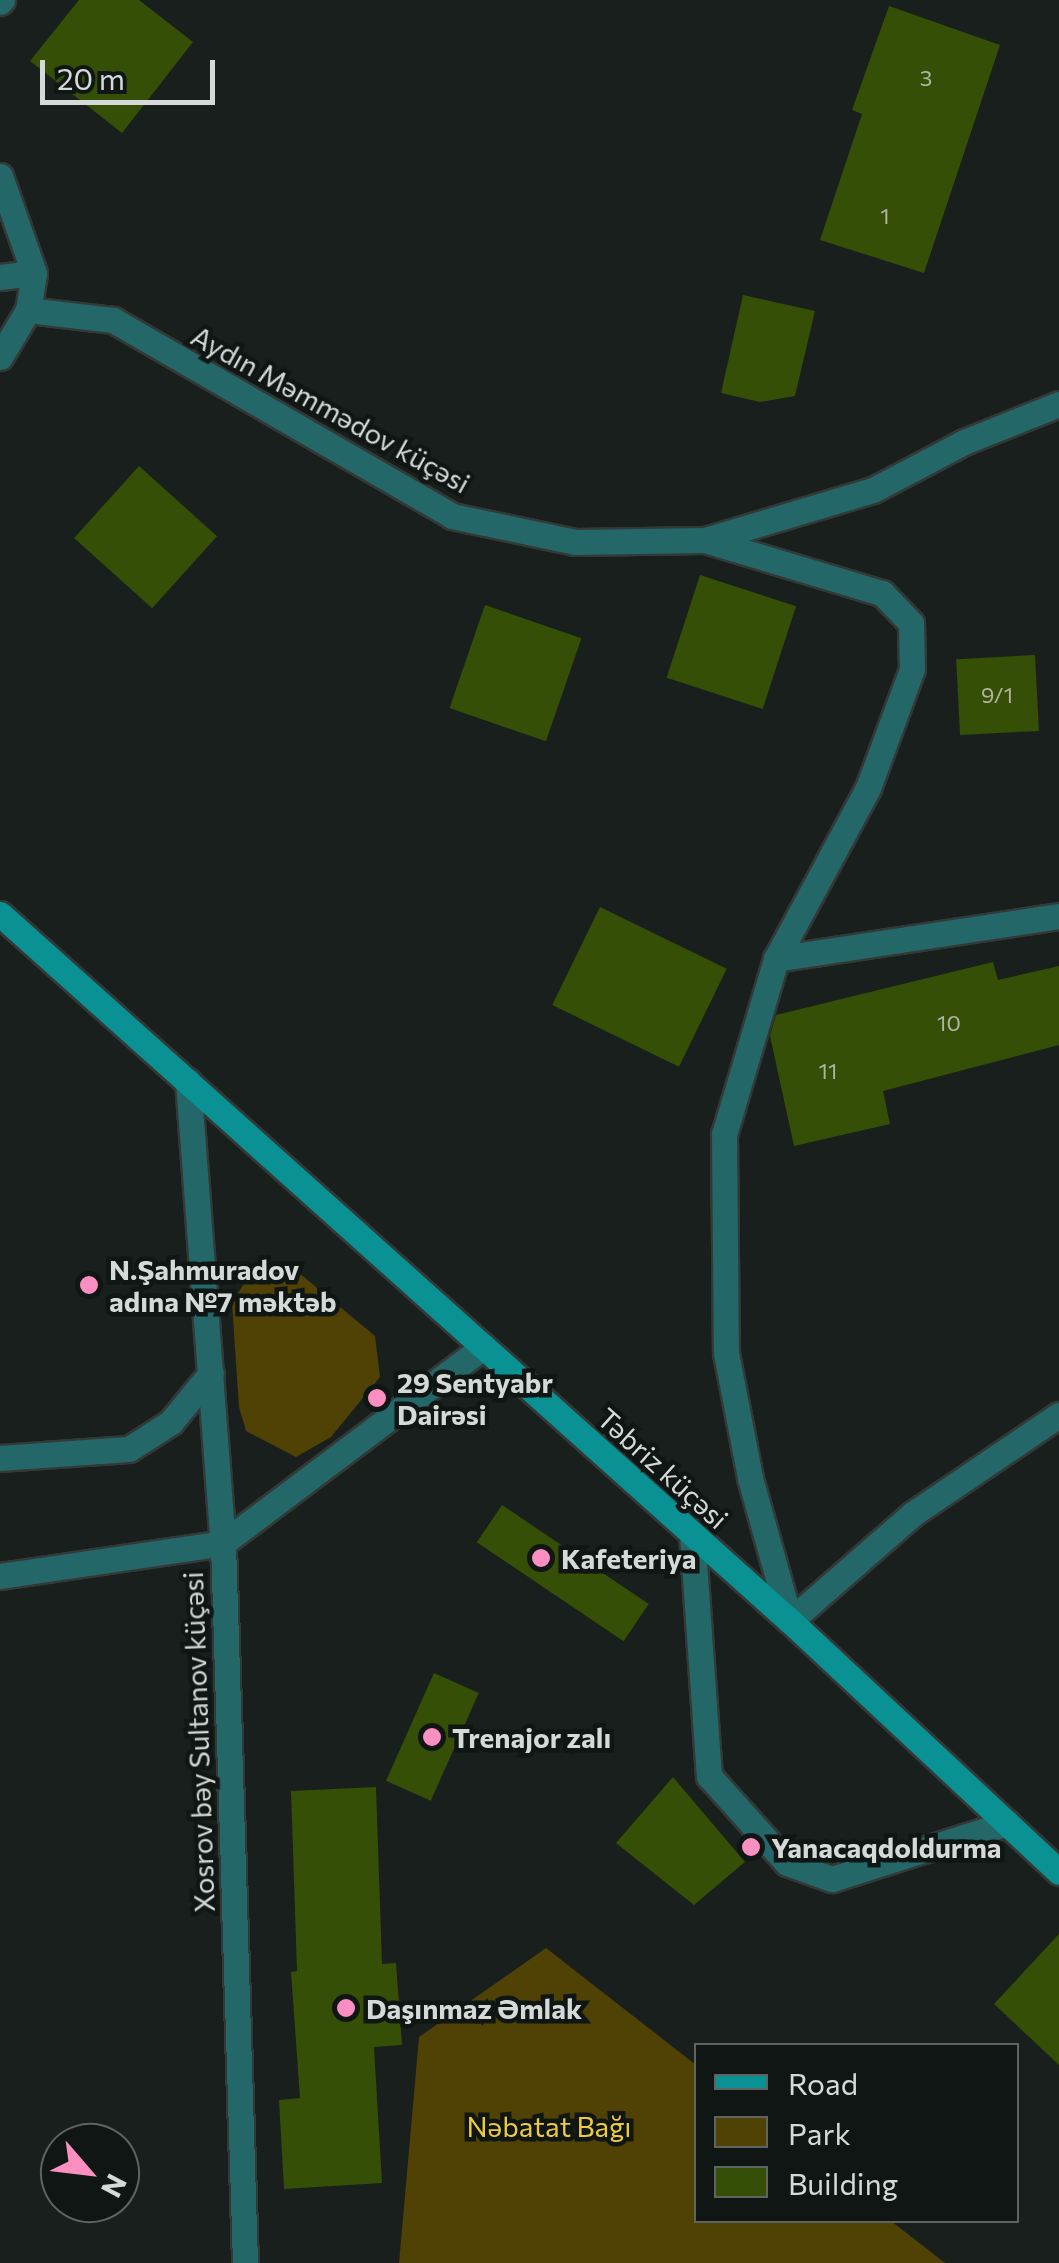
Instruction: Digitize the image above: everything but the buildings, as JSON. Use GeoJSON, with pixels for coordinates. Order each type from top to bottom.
{"type":"FeatureCollection","features":[{"type":"Feature","properties":{"kind":"main road","name":"Təbriz küçəsi"},"geometry":{"type":"LineString","coordinates":[[0,914],[790,1621],[1059,1872]]}},
{"type":"Feature","properties":{"kind":"street"},"geometry":{"type":"LineString","coordinates":[[0,176],[34,273],[28,310],[0,358]]}},
{"type":"Feature","properties":{"kind":"street"},"geometry":{"type":"LineString","coordinates":[[0,277],[34,273]]}},
{"type":"Feature","properties":{"kind":"street","name":"Aydın Məmmədov küçəsi"},"geometry":{"type":"LineString","coordinates":[[28,310],[113,320],[452,516],[575,542],[705,540],[873,490],[964,442],[1059,404]]}},
{"type":"Feature","properties":{"kind":"street"},"geometry":{"type":"LineString","coordinates":[[705,540],[882,593],[910,623],[912,669],[868,788],[776,958],[724,1134],[726,1353],[750,1478],[790,1621],[914,1513],[1059,1415]]}},
{"type":"Feature","properties":{"kind":"street"},"geometry":{"type":"LineString","coordinates":[[776,958],[1059,916]]}},
{"type":"Feature","properties":{"kind":"street"},"geometry":{"type":"LineString","coordinates":[[0,1576],[223,1542],[188,1081]]}},
{"type":"Feature","properties":{"kind":"street","name":"Xosrov bəy Sultanov küçəsi"},"geometry":{"type":"LineString","coordinates":[[245,2263],[223,1542],[482,1348]]}},
{"type":"Feature","properties":{"kind":"street"},"geometry":{"type":"LineString","coordinates":[[0,1458],[130,1448],[171,1422],[211,1372]]}},
{"type":"Feature","properties":{"kind":"street"},"geometry":{"type":"LineString","coordinates":[[692,1534],[710,1776],[787,1863],[832,1879],[1006,1823]]}},
{"type":"Feature","properties":{"kind":"green space"},"geometry":{"type":"Polygon","coordinates":[[[271,1265],[292,1267],[375,1336],[380,1377],[331,1437],[296,1457],[246,1431],[239,1407],[232,1303],[248,1277],[271,1265]]]}},
{"type":"Feature","properties":{"kind":"green space","name":"Nəbatat Bağı"},"geometry":{"type":"Polygon","coordinates":[[[546,1948],[694,2063],[694,2223],[894,2223],[945,2263],[399,2263],[419,2037],[546,1948]]]}},
{"type":"Feature","properties":{"kind":"place","name":"N.Şahmuradov adına №7 məktəb"},"geometry":{"type":"Point","coordinates":[89,1285]}},
{"type":"Feature","properties":{"kind":"place","name":"29 Sentyabr Dairəsi"},"geometry":{"type":"Point","coordinates":[377,1398]}},
{"type":"Feature","properties":{"kind":"place","name":"Kafeteriya"},"geometry":{"type":"Point","coordinates":[541,1558]}},
{"type":"Feature","properties":{"kind":"place","name":"Trenajor zalı"},"geometry":{"type":"Point","coordinates":[432,1737]}},
{"type":"Feature","properties":{"kind":"place","name":"Yanacaqdoldurma"},"geometry":{"type":"Point","coordinates":[751,1847]}},
{"type":"Feature","properties":{"kind":"place","name":"Daşınmaz Əmlak"},"geometry":{"type":"Point","coordinates":[346,2008]}}]}
